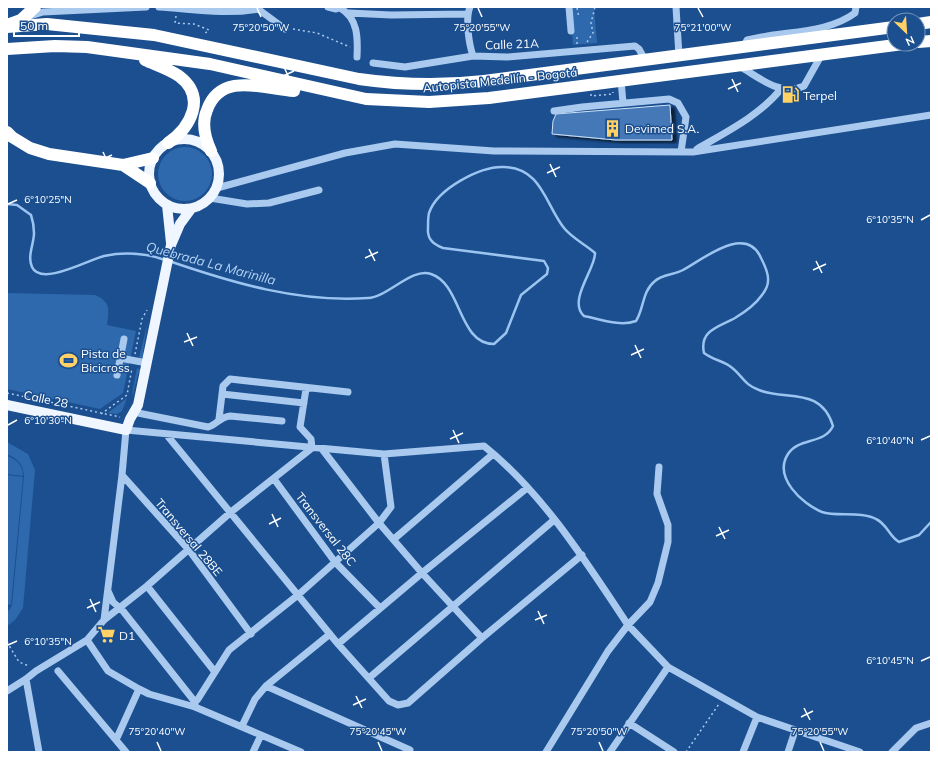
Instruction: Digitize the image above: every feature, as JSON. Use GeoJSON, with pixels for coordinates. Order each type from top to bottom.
{"type":"FeatureCollection","features":[{"type":"Feature","properties":{"kind":"highway"},"geometry":{"type":"LineString","coordinates":[[7,26],[21,20],[35,7]]}},
{"type":"Feature","properties":{"kind":"highway","name":"Autopista Medellín - Bogotá"},"geometry":{"type":"LineString","coordinates":[[7,26],[46,24],[154,35],[359,79],[392,84],[425,85],[469,83],[886,28]]}},
{"type":"Feature","properties":{"kind":"highway","name":"Autopista Medellín - Bogotá"},"geometry":{"type":"LineString","coordinates":[[7,49],[55,46],[87,47],[210,64],[329,92],[366,99],[429,102],[489,98],[886,46]]}},
{"type":"Feature","properties":{"kind":"highway"},"geometry":{"type":"LineString","coordinates":[[131,53],[173,72],[184,81],[191,91],[193,104],[192,115],[177,137],[168,143]]}},
{"type":"Feature","properties":{"kind":"highway"},"geometry":{"type":"LineString","coordinates":[[211,152],[204,132],[206,112],[212,99],[224,88],[240,84],[288,90],[329,92]]}},
{"type":"Feature","properties":{"kind":"highway"},"geometry":{"type":"LineString","coordinates":[[7,132],[12,137],[30,148],[49,154],[123,165],[153,158]]}},
{"type":"Feature","properties":{"kind":"highway"},"geometry":{"type":"LineString","coordinates":[[123,165],[150,183]]}},
{"type":"Feature","properties":{"kind":"main road"},"geometry":{"type":"LineString","coordinates":[[187,139],[204,145],[211,152],[219,169],[216,188],[210,198],[201,205],[191,209],[182,209],[167,205],[159,199],[150,183],[150,166],[153,158],[160,150],[168,143],[187,139]]}},
{"type":"Feature","properties":{"kind":"main road"},"geometry":{"type":"LineString","coordinates":[[167,205],[170,249]]}},
{"type":"Feature","properties":{"kind":"main road"},"geometry":{"type":"LineString","coordinates":[[126,430],[138,405],[162,294],[170,249],[180,224],[191,209]]}},
{"type":"Feature","properties":{"kind":"main road","name":"Calle 28"},"geometry":{"type":"LineString","coordinates":[[7,405],[126,430]]}},
{"type":"Feature","properties":{"kind":"street"},"geometry":{"type":"LineString","coordinates":[[21,20],[43,12],[146,7]]}},
{"type":"Feature","properties":{"kind":"street"},"geometry":{"type":"LineString","coordinates":[[159,7],[241,12],[259,8],[285,29]]}},
{"type":"Feature","properties":{"kind":"street"},"geometry":{"type":"LineString","coordinates":[[328,7],[332,9],[341,7],[349,13],[353,20],[357,41],[357,57]]}},
{"type":"Feature","properties":{"kind":"street"},"geometry":{"type":"LineString","coordinates":[[570,7],[570,31]]}},
{"type":"Feature","properties":{"kind":"street"},"geometry":{"type":"LineString","coordinates":[[676,7],[679,56]]}},
{"type":"Feature","properties":{"kind":"street"},"geometry":{"type":"LineString","coordinates":[[742,47],[748,40],[822,28],[844,20],[855,13],[856,7]]}},
{"type":"Feature","properties":{"kind":"street"},"geometry":{"type":"LineString","coordinates":[[349,13],[391,15],[469,10],[469,46],[473,56]]}},
{"type":"Feature","properties":{"kind":"street","name":"Calle 21A"},"geometry":{"type":"LineString","coordinates":[[374,63],[405,67],[473,56],[507,57],[635,46],[640,49],[645,60]]}},
{"type":"Feature","properties":{"kind":"street"},"geometry":{"type":"LineString","coordinates":[[737,65],[781,89],[791,90],[804,86],[822,54]]}},
{"type":"Feature","properties":{"kind":"street"},"geometry":{"type":"LineString","coordinates":[[622,80],[623,103]]}},
{"type":"Feature","properties":{"kind":"street"},"geometry":{"type":"LineString","coordinates":[[693,152],[758,112],[771,101],[781,89]]}},
{"type":"Feature","properties":{"kind":"street"},"geometry":{"type":"LineString","coordinates":[[554,111],[669,99],[678,103],[686,118],[682,152]]}},
{"type":"Feature","properties":{"kind":"street"},"geometry":{"type":"LineString","coordinates":[[216,188],[345,153],[394,144],[494,151],[693,152],[931,115]]}},
{"type":"Feature","properties":{"kind":"street"},"geometry":{"type":"LineString","coordinates":[[210,198],[247,204],[269,204],[319,190]]}},
{"type":"Feature","properties":{"kind":"street"},"geometry":{"type":"LineString","coordinates":[[117,375],[124,339]]}},
{"type":"Feature","properties":{"kind":"street"},"geometry":{"type":"LineString","coordinates":[[120,358],[147,363]]}},
{"type":"Feature","properties":{"kind":"street"},"geometry":{"type":"LineString","coordinates":[[219,419],[223,386],[230,379],[348,392]]}},
{"type":"Feature","properties":{"kind":"street"},"geometry":{"type":"LineString","coordinates":[[306,388],[300,426],[312,439],[312,448]]}},
{"type":"Feature","properties":{"kind":"street"},"geometry":{"type":"LineString","coordinates":[[222,394],[304,403]]}},
{"type":"Feature","properties":{"kind":"street"},"geometry":{"type":"LineString","coordinates":[[132,416],[208,427],[212,426],[219,419],[230,416],[282,421]]}},
{"type":"Feature","properties":{"kind":"street"},"geometry":{"type":"LineString","coordinates":[[104,620],[122,475],[126,430],[384,454],[484,446],[494,454],[527,488],[554,520],[582,555],[628,625],[668,667],[757,717],[795,732],[860,752]]}},
{"type":"Feature","properties":{"kind":"street"},"geometry":{"type":"LineString","coordinates":[[166,434],[338,644],[389,701],[398,705],[408,703],[482,638],[582,555]]}},
{"type":"Feature","properties":{"kind":"street"},"geometry":{"type":"LineString","coordinates":[[7,691],[36,671],[87,640],[104,620],[147,586],[231,512],[312,448]]}},
{"type":"Feature","properties":{"kind":"street"},"geometry":{"type":"LineString","coordinates":[[322,449],[379,523],[422,573],[482,638]]}},
{"type":"Feature","properties":{"kind":"street"},"geometry":{"type":"LineString","coordinates":[[195,705],[229,650],[251,634],[298,595],[379,523],[391,507],[384,454]]}},
{"type":"Feature","properties":{"kind":"street"},"geometry":{"type":"LineString","coordinates":[[394,539],[494,454]]}},
{"type":"Feature","properties":{"kind":"street"},"geometry":{"type":"LineString","coordinates":[[546,752],[608,651],[628,625],[650,602],[658,582],[668,542],[668,525],[657,494],[659,467]]}},
{"type":"Feature","properties":{"kind":"street","name":"Transversal 28BE"},"geometry":{"type":"LineString","coordinates":[[122,475],[189,550],[251,634]]}},
{"type":"Feature","properties":{"kind":"street","name":"Transversal 28C"},"geometry":{"type":"LineString","coordinates":[[274,479],[335,562],[380,608]]}},
{"type":"Feature","properties":{"kind":"street"},"geometry":{"type":"LineString","coordinates":[[338,644],[422,573],[527,488]]}},
{"type":"Feature","properties":{"kind":"street"},"geometry":{"type":"LineString","coordinates":[[369,678],[554,520]]}},
{"type":"Feature","properties":{"kind":"street"},"geometry":{"type":"LineString","coordinates":[[147,586],[215,672]]}},
{"type":"Feature","properties":{"kind":"street"},"geometry":{"type":"LineString","coordinates":[[107,588],[109,596],[195,705]]}},
{"type":"Feature","properties":{"kind":"street"},"geometry":{"type":"LineString","coordinates":[[242,726],[255,699],[266,686],[330,634]]}},
{"type":"Feature","properties":{"kind":"street"},"geometry":{"type":"LineString","coordinates":[[87,640],[108,671],[139,689],[149,694],[195,705],[298,752]]}},
{"type":"Feature","properties":{"kind":"street"},"geometry":{"type":"LineString","coordinates":[[610,752],[668,667]]}},
{"type":"Feature","properties":{"kind":"street"},"geometry":{"type":"LineString","coordinates":[[58,670],[126,752]]}},
{"type":"Feature","properties":{"kind":"street"},"geometry":{"type":"LineString","coordinates":[[26,679],[39,752]]}},
{"type":"Feature","properties":{"kind":"street"},"geometry":{"type":"LineString","coordinates":[[266,686],[410,750]]}},
{"type":"Feature","properties":{"kind":"street"},"geometry":{"type":"LineString","coordinates":[[116,740],[139,689]]}},
{"type":"Feature","properties":{"kind":"street"},"geometry":{"type":"LineString","coordinates":[[743,752],[757,717]]}},
{"type":"Feature","properties":{"kind":"street"},"geometry":{"type":"LineString","coordinates":[[629,723],[674,752]]}},
{"type":"Feature","properties":{"kind":"street"},"geometry":{"type":"LineString","coordinates":[[892,752],[916,728],[931,723]]}},
{"type":"Feature","properties":{"kind":"street"},"geometry":{"type":"LineString","coordinates":[[788,752],[795,732]]}},
{"type":"Feature","properties":{"kind":"street"},"geometry":{"type":"LineString","coordinates":[[253,752],[261,735]]}},
{"type":"Feature","properties":{"kind":"path"},"geometry":{"type":"LineString","coordinates":[[584,51],[593,33],[591,22],[595,7]]}},
{"type":"Feature","properties":{"kind":"path"},"geometry":{"type":"LineString","coordinates":[[176,16],[175,23],[194,24],[209,30],[203,33],[202,38]]}},
{"type":"Feature","properties":{"kind":"path"},"geometry":{"type":"LineString","coordinates":[[285,29],[312,32],[324,36],[350,47],[357,57]]}},
{"type":"Feature","properties":{"kind":"path"},"geometry":{"type":"LineString","coordinates":[[7,393],[101,414],[132,416]]}},
{"type":"Feature","properties":{"kind":"path"},"geometry":{"type":"LineString","coordinates":[[7,642],[20,662],[34,667]]}},
{"type":"Feature","properties":{"kind":"path"},"geometry":{"type":"LineString","coordinates":[[686,752],[723,698]]}},
{"type":"Feature","properties":{"kind":"shaded area"},"geometry":{"type":"Polygon","coordinates":[[[570,7],[594,7],[597,43],[573,45],[570,7]]]}},
{"type":"Feature","properties":{"kind":"shaded area"},"geometry":{"type":"Polygon","coordinates":[[[185,147],[195,149],[204,155],[210,164],[212,174],[210,184],[204,193],[195,199],[185,201],[175,199],[166,193],[160,184],[158,174],[160,164],[166,155],[175,149],[185,147]]]}},
{"type":"Feature","properties":{"kind":"shaded area","name":"Pista de Bicicross"},"geometry":{"type":"Polygon","coordinates":[[[7,293],[95,295],[104,300],[108,307],[107,325],[136,331],[123,393],[100,409],[7,389],[7,293]]]}},
{"type":"Feature","properties":{"kind":"shaded area"},"geometry":{"type":"Polygon","coordinates":[[[148,321],[143,352],[144,357],[139,358],[148,321]]]}},
{"type":"Feature","properties":{"kind":"shaded area"},"geometry":{"type":"Polygon","coordinates":[[[137,368],[141,370],[138,374],[133,395],[132,394],[137,368]]]}},
{"type":"Feature","properties":{"kind":"shaded area"},"geometry":{"type":"Polygon","coordinates":[[[127,398],[122,411],[117,414],[108,413],[127,398]]]}},
{"type":"Feature","properties":{"kind":"shaded area"},"geometry":{"type":"Polygon","coordinates":[[[7,442],[28,454],[35,470],[23,608],[15,620],[7,626],[7,613],[12,605],[24,476],[19,462],[7,454],[7,442]]]}},
{"type":"Feature","properties":{"kind":"shaded area"},"geometry":{"type":"Polygon","coordinates":[[[7,456],[18,463],[22,469],[23,476],[7,474],[7,456]]]}},
{"type":"Feature","properties":{"kind":"shaded area"},"geometry":{"type":"Polygon","coordinates":[[[7,475],[23,477],[11,605],[7,604],[7,475]]]}},
{"type":"Feature","properties":{"kind":"building","name":"Devimed S.A."},"geometry":{"type":"Polygon","coordinates":[[[670,105],[672,140],[616,140],[552,134],[553,121],[556,114],[670,105]]]}},
{"type":"Feature","properties":{"kind":"waterway","name":"Quebrada La Marinilla"},"geometry":{"type":"LineString","coordinates":[[169,261],[218,277],[267,290],[343,299],[368,298],[376,296],[384,293],[408,278],[424,273],[431,274],[441,280],[449,289],[466,324],[473,334],[482,341],[494,344],[506,333],[521,295],[547,274],[548,268],[544,261],[443,248],[431,241],[428,232],[429,213],[441,196],[460,181],[483,170],[504,167],[517,169],[527,174],[535,180],[564,228],[595,253],[580,293],[580,310],[584,316],[617,323],[630,323],[636,321],[641,311],[645,295],[651,285],[658,279],[683,270],[724,247],[735,244],[745,244],[754,248],[761,258],[768,275],[767,287],[759,299],[750,308],[707,334],[703,345],[704,353],[728,365],[735,370],[746,383],[754,388],[769,393],[802,397],[811,400],[820,405],[827,413],[833,426],[829,432],[818,439],[798,445],[788,454],[784,463],[784,472],[792,489],[806,503],[822,512],[863,515],[876,519],[880,521],[899,542],[919,535],[931,522]]}},
{"type":"Feature","properties":{"kind":"waterway","name":"Quebrada La Marinilla"},"geometry":{"type":"LineString","coordinates":[[7,204],[17,205],[31,215],[34,237],[30,259],[32,267],[37,272],[45,274],[55,273],[97,258],[119,254],[142,255],[165,260]]}},
{"type":"Feature","properties":{"kind":"place","name":"Terpel"},"geometry":{"type":"Point","coordinates":[790,95]}},
{"type":"Feature","properties":{"kind":"place","name":"Devimed S.A."},"geometry":{"type":"Point","coordinates":[612,128]}},
{"type":"Feature","properties":{"kind":"place","name":"Pista de Bicicross"},"geometry":{"type":"Point","coordinates":[68,360]}},
{"type":"Feature","properties":{"kind":"place","name":"D1"},"geometry":{"type":"Point","coordinates":[106,635]}}]}
